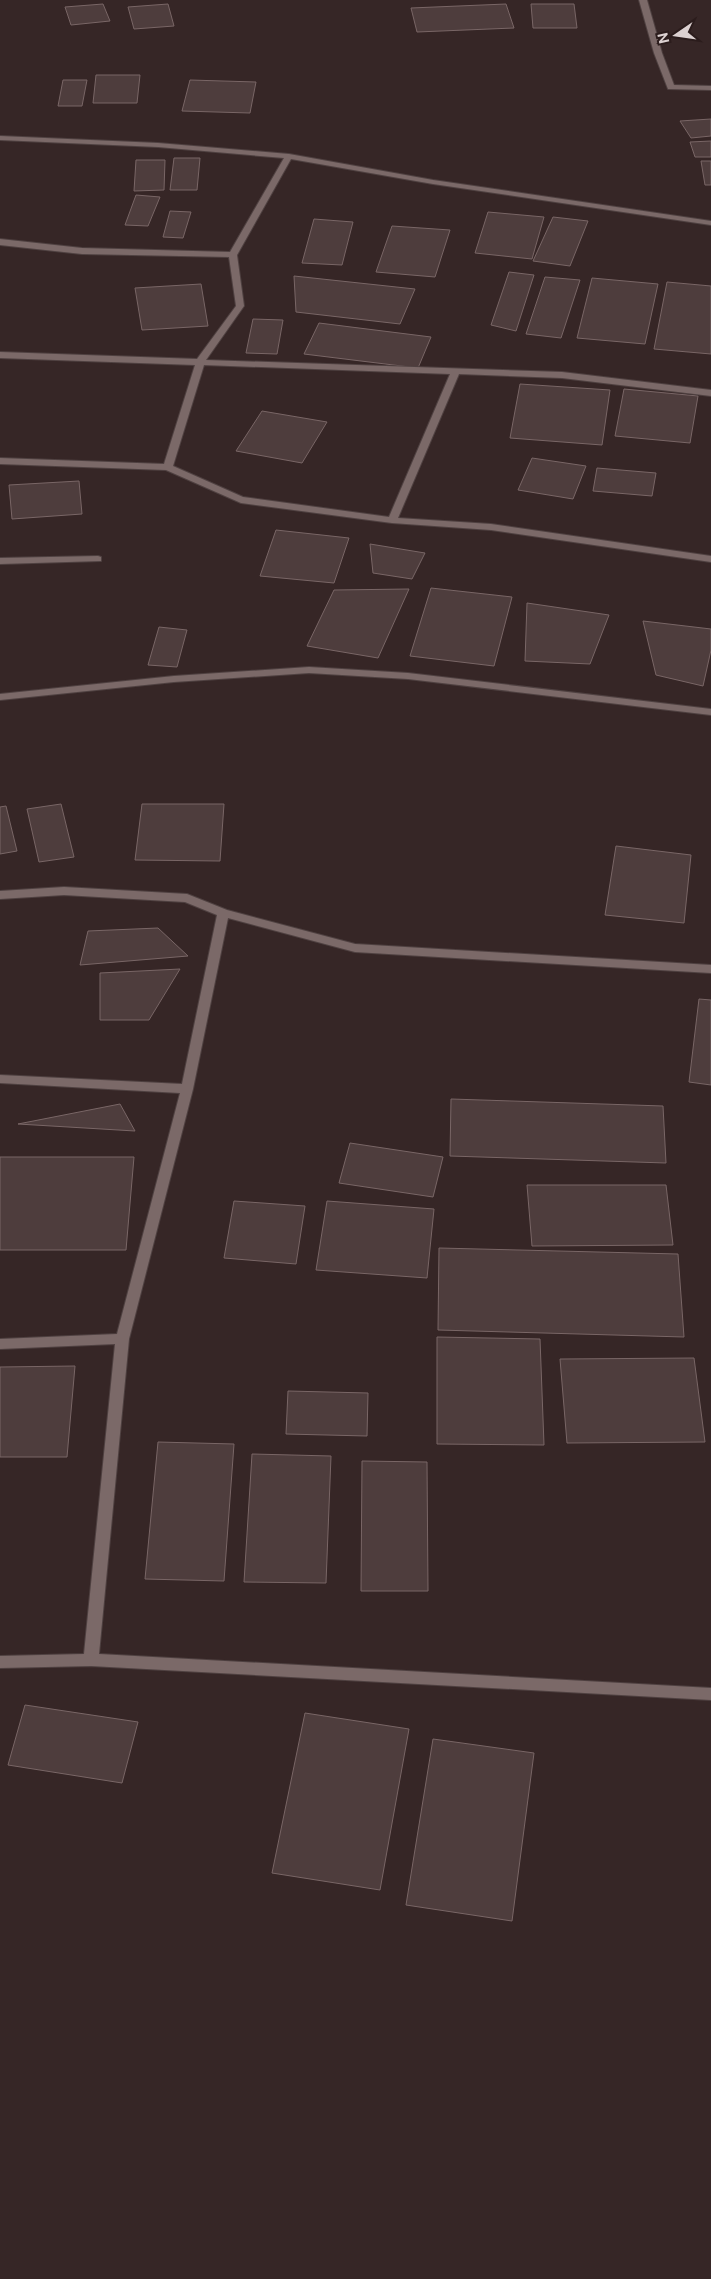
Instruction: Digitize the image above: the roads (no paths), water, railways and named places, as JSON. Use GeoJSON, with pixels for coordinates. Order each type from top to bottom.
{"type":"FeatureCollection","features":[{"type":"Feature","properties":{"kind":"street"},"geometry":{"type":"LineString","coordinates":[[643,0],[658,53],[671,87],[711,88]]}},
{"type":"Feature","properties":{"kind":"street"},"geometry":{"type":"LineString","coordinates":[[0,138],[148,145],[289,156],[433,182],[711,223]]}},
{"type":"Feature","properties":{"kind":"street"},"geometry":{"type":"LineString","coordinates":[[168,467],[200,362],[240,306],[233,255],[289,156]]}},
{"type":"Feature","properties":{"kind":"street"},"geometry":{"type":"LineString","coordinates":[[0,242],[82,251],[233,255]]}},
{"type":"Feature","properties":{"kind":"street"},"geometry":{"type":"LineString","coordinates":[[0,355],[562,375],[711,393]]}},
{"type":"Feature","properties":{"kind":"street"},"geometry":{"type":"LineString","coordinates":[[392,520],[455,372]]}},
{"type":"Feature","properties":{"kind":"street"},"geometry":{"type":"LineString","coordinates":[[0,461],[168,467],[241,500],[392,520],[491,527],[711,559]]}},
{"type":"Feature","properties":{"kind":"street"},"geometry":{"type":"LineString","coordinates":[[0,561],[98,559]]}},
{"type":"Feature","properties":{"kind":"street"},"geometry":{"type":"LineString","coordinates":[[0,697],[174,679],[309,670],[408,676],[711,712]]}},
{"type":"Feature","properties":{"kind":"street"},"geometry":{"type":"LineString","coordinates":[[0,895],[64,891],[187,898],[223,913],[355,948],[711,969]]}},
{"type":"Feature","properties":{"kind":"street"},"geometry":{"type":"LineString","coordinates":[[91,1660],[122,1339],[186,1088],[223,913]]}},
{"type":"Feature","properties":{"kind":"street"},"geometry":{"type":"LineString","coordinates":[[0,1080],[186,1088]]}},
{"type":"Feature","properties":{"kind":"street"},"geometry":{"type":"LineString","coordinates":[[0,1344],[122,1339]]}},
{"type":"Feature","properties":{"kind":"street"},"geometry":{"type":"LineString","coordinates":[[0,1662],[91,1660],[711,1694]]}}]}
